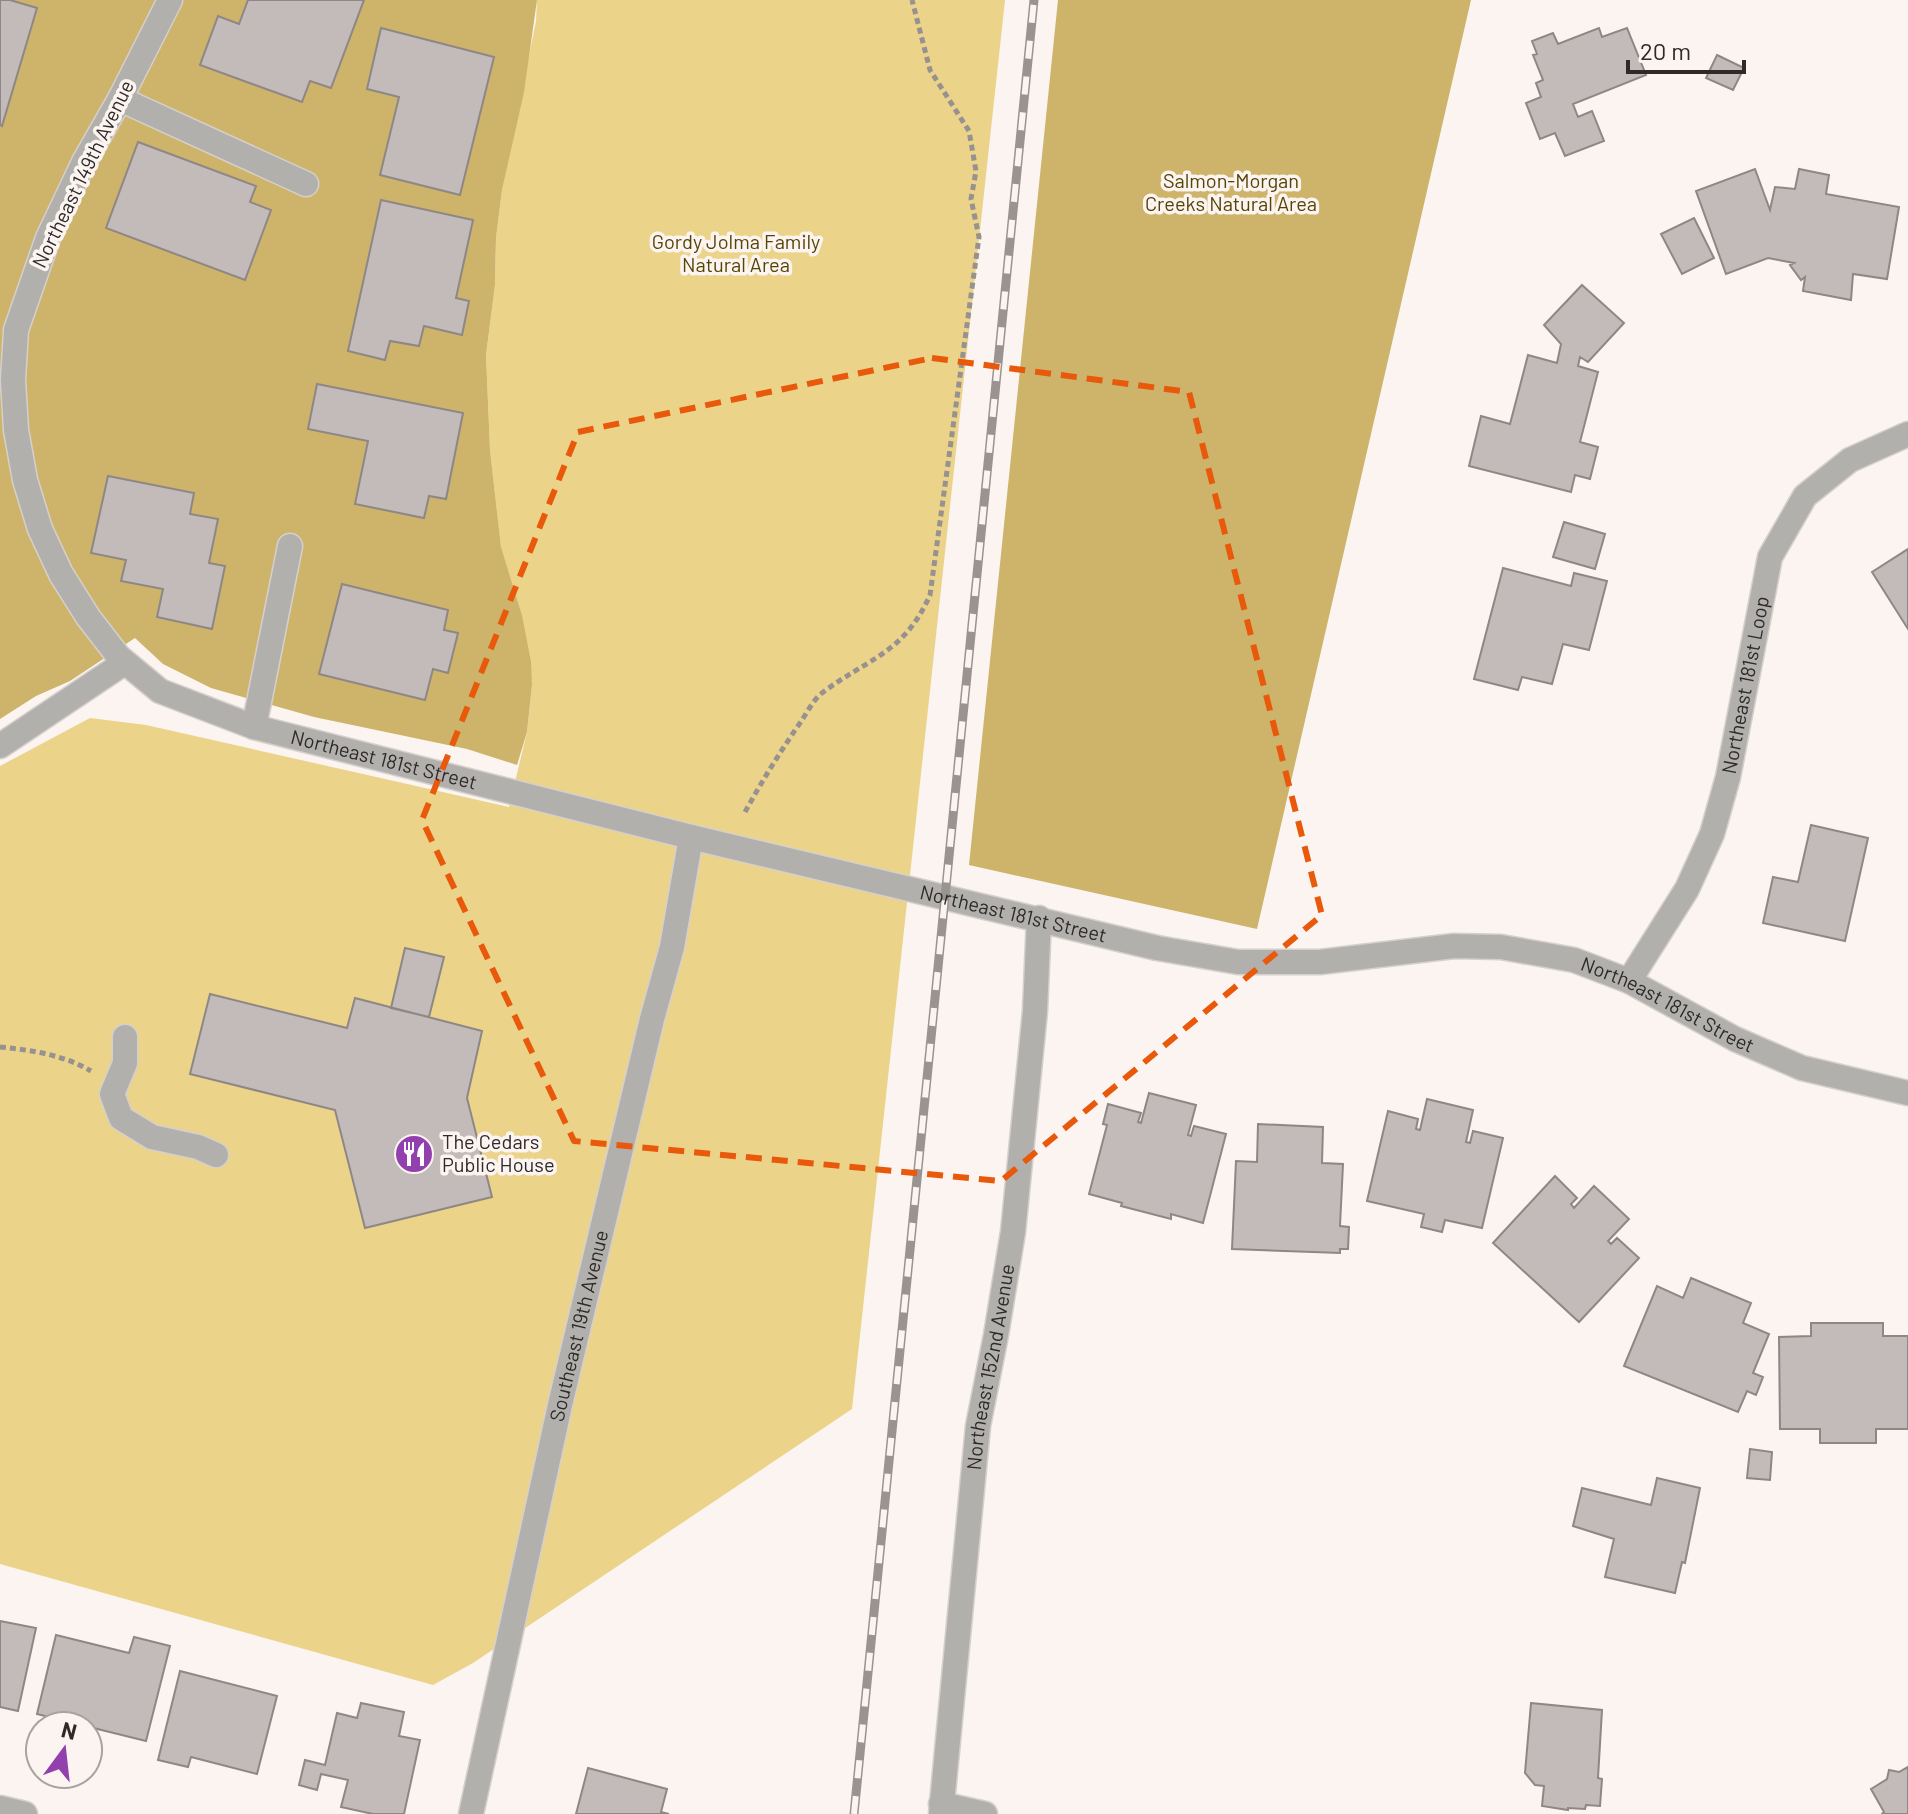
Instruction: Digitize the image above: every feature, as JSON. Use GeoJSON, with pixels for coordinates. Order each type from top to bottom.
{"type":"FeatureCollection","features":[{"type":"Feature","properties":{"kind":"street","name":"Northeast 149th Avenue"},"geometry":{"type":"LineString","coordinates":[[124,663],[81,607],[40,529],[25,480],[16,430],[13,380],[16,330],[31,280],[65,201],[170,0]]}},
{"type":"Feature","properties":{"kind":"street"},"geometry":{"type":"LineString","coordinates":[[120,99],[306,184]]}},
{"type":"Feature","properties":{"kind":"street","name":"Northeast 181st Loop"},"geometry":{"type":"LineString","coordinates":[[1629,981],[1687,889],[1712,834],[1728,777],[1770,557],[1805,496],[1850,460],[1908,434]]}},
{"type":"Feature","properties":{"kind":"street"},"geometry":{"type":"LineString","coordinates":[[254,727],[290,546]]}},
{"type":"Feature","properties":{"kind":"street"},"geometry":{"type":"LineString","coordinates":[[0,746],[124,663]]}},
{"type":"Feature","properties":{"kind":"street","name":"Northeast 181st Street"},"geometry":{"type":"LineString","coordinates":[[124,663],[160,691],[254,727],[691,837],[1157,948],[1238,962],[1320,962],[1454,946],[1501,947],[1574,960],[1629,981],[1735,1039],[1802,1068],[1908,1093]]}},
{"type":"Feature","properties":{"kind":"street","name":"Southeast 19th Avenue"},"geometry":{"type":"LineString","coordinates":[[471,1814],[560,1405],[672,947],[691,837]]}},
{"type":"Feature","properties":{"kind":"street","name":"Northeast 152nd Avenue"},"geometry":{"type":"LineString","coordinates":[[941,1809],[978,1426],[1013,1232],[1035,1011],[1039,918]]}},
{"type":"Feature","properties":{"kind":"street"},"geometry":{"type":"LineString","coordinates":[[125,1037],[125,1063],[112,1094],[121,1118],[152,1137],[198,1147],[216,1155]]}},
{"type":"Feature","properties":{"kind":"street"},"geometry":{"type":"LineString","coordinates":[[0,1808],[25,1814]]}},
{"type":"Feature","properties":{"kind":"street"},"geometry":{"type":"LineString","coordinates":[[941,1809],[985,1814]]}},
{"type":"Feature","properties":{"kind":"path"},"geometry":{"type":"LineString","coordinates":[[745,812],[769,767],[820,694],[892,647],[923,613],[930,595],[979,237],[971,199],[976,171],[969,131],[930,70],[912,0]]}},
{"type":"Feature","properties":{"kind":"path"},"geometry":{"type":"LineString","coordinates":[[0,1047],[31,1050],[77,1063],[115,1087]]}},
{"type":"Feature","properties":{"kind":"highlighted area"},"geometry":{"type":"Polygon","coordinates":[[[932,358],[1189,392],[1322,915],[1001,1181],[574,1141],[422,820],[578,432],[932,358]]]}},
{"type":"Feature","properties":{"kind":"green space"},"geometry":{"type":"Polygon","coordinates":[[[0,0],[537,0],[524,92],[502,190],[486,355],[490,450],[501,547],[522,615],[531,662],[527,732],[517,765],[467,749],[314,717],[211,688],[163,664],[135,638],[70,681],[36,696],[0,719],[0,0]]]}},
{"type":"Feature","properties":{"kind":"green space","name":"Gordy Jolma Family Natural Area"},"geometry":{"type":"Polygon","coordinates":[[[537,0],[1005,0],[852,1409],[473,1663],[433,1685],[0,1564],[0,766],[90,718],[146,725],[509,807],[527,732],[532,685],[522,615],[501,548],[490,450],[486,355],[502,190],[536,21],[537,0]],[[210,994],[190,1074],[335,1110],[365,1228],[492,1197],[467,1098],[476,1061],[355,998],[347,1028],[210,994]]]}},
{"type":"Feature","properties":{"kind":"green space","name":"Salmon-Morgan Creeks Natural Area"},"geometry":{"type":"Polygon","coordinates":[[[1058,0],[1471,0],[1257,929],[969,865],[1058,0]]]}},
{"type":"Feature","properties":{"kind":"building"},"geometry":{"type":"Polygon","coordinates":[[[0,0],[37,8],[2,126],[0,125],[0,0]]]}},
{"type":"Feature","properties":{"kind":"building"},"geometry":{"type":"Polygon","coordinates":[[[248,0],[364,0],[331,88],[310,81],[302,102],[200,65],[218,16],[239,24],[248,0]]]}},
{"type":"Feature","properties":{"kind":"building"},"geometry":{"type":"Polygon","coordinates":[[[381,28],[494,57],[460,195],[380,175],[399,97],[367,89],[381,28]]]}},
{"type":"Feature","properties":{"kind":"building"},"geometry":{"type":"Polygon","coordinates":[[[1599,28],[1602,37],[1627,28],[1646,75],[1573,104],[1578,117],[1592,111],[1604,141],[1565,156],[1555,133],[1540,139],[1526,103],[1541,97],[1536,83],[1543,80],[1533,55],[1537,54],[1532,41],[1553,33],[1558,44],[1599,28]]]}},
{"type":"Feature","properties":{"kind":"building"},"geometry":{"type":"Polygon","coordinates":[[[1717,55],[1744,68],[1733,90],[1706,78],[1717,55]]]}},
{"type":"Feature","properties":{"kind":"building"},"geometry":{"type":"Polygon","coordinates":[[[138,142],[256,186],[250,202],[271,210],[245,280],[106,228],[138,142]]]}},
{"type":"Feature","properties":{"kind":"building"},"geometry":{"type":"Polygon","coordinates":[[[1755,169],[1770,210],[1775,187],[1795,189],[1799,169],[1829,175],[1826,194],[1899,207],[1887,279],[1853,274],[1851,300],[1803,291],[1805,277],[1801,280],[1790,265],[1794,263],[1768,258],[1726,274],[1696,191],[1755,169]]]}},
{"type":"Feature","properties":{"kind":"building"},"geometry":{"type":"Polygon","coordinates":[[[381,200],[473,220],[456,298],[469,301],[462,335],[424,326],[419,346],[390,341],[385,360],[348,351],[381,200]]]}},
{"type":"Feature","properties":{"kind":"building"},"geometry":{"type":"Polygon","coordinates":[[[1694,218],[1714,258],[1682,274],[1661,234],[1694,218]]]}},
{"type":"Feature","properties":{"kind":"building"},"geometry":{"type":"Polygon","coordinates":[[[1582,285],[1624,323],[1588,362],[1580,357],[1578,366],[1598,372],[1580,442],[1598,447],[1590,479],[1575,475],[1571,492],[1469,466],[1481,416],[1510,424],[1528,355],[1557,363],[1561,344],[1544,325],[1582,285]]]}},
{"type":"Feature","properties":{"kind":"building"},"geometry":{"type":"Polygon","coordinates":[[[317,384],[463,413],[446,499],[429,496],[424,518],[355,504],[368,441],[308,429],[317,384]]]}},
{"type":"Feature","properties":{"kind":"building"},"geometry":{"type":"Polygon","coordinates":[[[108,476],[194,493],[190,514],[218,519],[209,563],[225,566],[212,629],[157,617],[163,589],[121,581],[126,560],[91,553],[108,476]]]}},
{"type":"Feature","properties":{"kind":"building"},"geometry":{"type":"Polygon","coordinates":[[[1564,522],[1605,534],[1595,569],[1553,557],[1564,522]]]}},
{"type":"Feature","properties":{"kind":"building"},"geometry":{"type":"Polygon","coordinates":[[[1908,549],[1908,629],[1872,572],[1908,549]]]}},
{"type":"Feature","properties":{"kind":"building"},"geometry":{"type":"Polygon","coordinates":[[[1503,568],[1571,586],[1574,573],[1607,581],[1589,650],[1563,644],[1552,684],[1522,677],[1518,690],[1474,679],[1503,568]]]}},
{"type":"Feature","properties":{"kind":"building"},"geometry":{"type":"Polygon","coordinates":[[[342,584],[448,610],[444,630],[458,633],[448,673],[433,669],[425,700],[319,674],[342,584]]]}},
{"type":"Feature","properties":{"kind":"building"},"geometry":{"type":"Polygon","coordinates":[[[1811,825],[1868,838],[1845,941],[1763,923],[1773,877],[1798,882],[1811,825]]]}},
{"type":"Feature","properties":{"kind":"building"},"geometry":{"type":"Polygon","coordinates":[[[405,948],[444,957],[429,1017],[391,1008],[405,948]]]}},
{"type":"Feature","properties":{"kind":"building","name":"The Cedars Public House"},"geometry":{"type":"Polygon","coordinates":[[[210,994],[347,1028],[355,998],[482,1031],[467,1098],[492,1197],[365,1228],[335,1110],[190,1074],[210,994]]]}},
{"type":"Feature","properties":{"kind":"building"},"geometry":{"type":"Polygon","coordinates":[[[1149,1093],[1196,1105],[1188,1135],[1191,1136],[1194,1126],[1226,1134],[1203,1223],[1171,1214],[1171,1219],[1089,1194],[1107,1125],[1103,1124],[1108,1104],[1141,1113],[1138,1122],[1141,1123],[1149,1093]]]}},
{"type":"Feature","properties":{"kind":"building"},"geometry":{"type":"Polygon","coordinates":[[[1427,1099],[1473,1110],[1466,1142],[1470,1143],[1473,1131],[1503,1138],[1482,1228],[1445,1220],[1442,1232],[1421,1227],[1424,1214],[1367,1201],[1388,1111],[1418,1119],[1416,1129],[1420,1130],[1427,1099]]]}},
{"type":"Feature","properties":{"kind":"building"},"geometry":{"type":"Polygon","coordinates":[[[1258,1124],[1323,1127],[1322,1163],[1343,1164],[1340,1226],[1349,1227],[1348,1249],[1340,1249],[1340,1253],[1232,1249],[1236,1161],[1257,1162],[1258,1124]]]}},
{"type":"Feature","properties":{"kind":"building"},"geometry":{"type":"Polygon","coordinates":[[[1555,1176],[1577,1198],[1571,1204],[1574,1208],[1594,1186],[1629,1219],[1608,1241],[1611,1244],[1617,1238],[1639,1258],[1579,1322],[1493,1243],[1555,1176]]]}},
{"type":"Feature","properties":{"kind":"building"},"geometry":{"type":"Polygon","coordinates":[[[1691,1278],[1751,1303],[1743,1323],[1769,1334],[1753,1373],[1763,1377],[1756,1395],[1747,1391],[1738,1412],[1624,1366],[1657,1286],[1683,1298],[1691,1278]]]}},
{"type":"Feature","properties":{"kind":"building"},"geometry":{"type":"Polygon","coordinates":[[[1811,1323],[1883,1323],[1883,1336],[1908,1336],[1908,1429],[1876,1429],[1876,1443],[1820,1443],[1820,1429],[1780,1429],[1779,1337],[1811,1336],[1811,1323]]]}},
{"type":"Feature","properties":{"kind":"building"},"geometry":{"type":"Polygon","coordinates":[[[1750,1449],[1772,1452],[1770,1480],[1747,1478],[1750,1449]]]}},
{"type":"Feature","properties":{"kind":"building"},"geometry":{"type":"Polygon","coordinates":[[[1657,1478],[1700,1488],[1685,1563],[1682,1562],[1675,1593],[1605,1577],[1614,1539],[1573,1526],[1582,1488],[1651,1505],[1657,1478]]]}},
{"type":"Feature","properties":{"kind":"building"},"geometry":{"type":"Polygon","coordinates":[[[0,1621],[36,1628],[18,1711],[0,1707],[0,1621]]]}},
{"type":"Feature","properties":{"kind":"building"},"geometry":{"type":"Polygon","coordinates":[[[56,1635],[129,1653],[134,1637],[170,1646],[146,1741],[104,1731],[104,1710],[38,1710],[56,1635]]]}},
{"type":"Feature","properties":{"kind":"building"},"geometry":{"type":"Polygon","coordinates":[[[180,1671],[277,1696],[257,1774],[191,1757],[188,1767],[158,1760],[180,1671]]]}},
{"type":"Feature","properties":{"kind":"building"},"geometry":{"type":"Polygon","coordinates":[[[361,1703],[404,1712],[399,1736],[420,1740],[404,1814],[373,1814],[341,1807],[348,1780],[321,1774],[317,1790],[299,1785],[305,1760],[325,1765],[337,1713],[357,1718],[361,1703]]]}},
{"type":"Feature","properties":{"kind":"building"},"geometry":{"type":"Polygon","coordinates":[[[1531,1703],[1602,1710],[1598,1778],[1602,1779],[1600,1806],[1586,1805],[1585,1809],[1568,1810],[1542,1806],[1544,1786],[1535,1785],[1525,1773],[1531,1703]]]}},
{"type":"Feature","properties":{"kind":"building"},"geometry":{"type":"Polygon","coordinates":[[[1908,1767],[1908,1814],[1882,1814],[1884,1812],[1871,1789],[1887,1779],[1889,1770],[1899,1772],[1908,1767]]]}},
{"type":"Feature","properties":{"kind":"building"},"geometry":{"type":"Polygon","coordinates":[[[588,1768],[667,1789],[661,1812],[669,1814],[576,1814],[588,1768]]]}},
{"type":"Feature","properties":{"kind":"railway"},"geometry":{"type":"LineString","coordinates":[[854,1814],[1034,0]]}},
{"type":"Feature","properties":{"kind":"place","name":"The Cedars Public House"},"geometry":{"type":"Point","coordinates":[414,1154]}}]}
